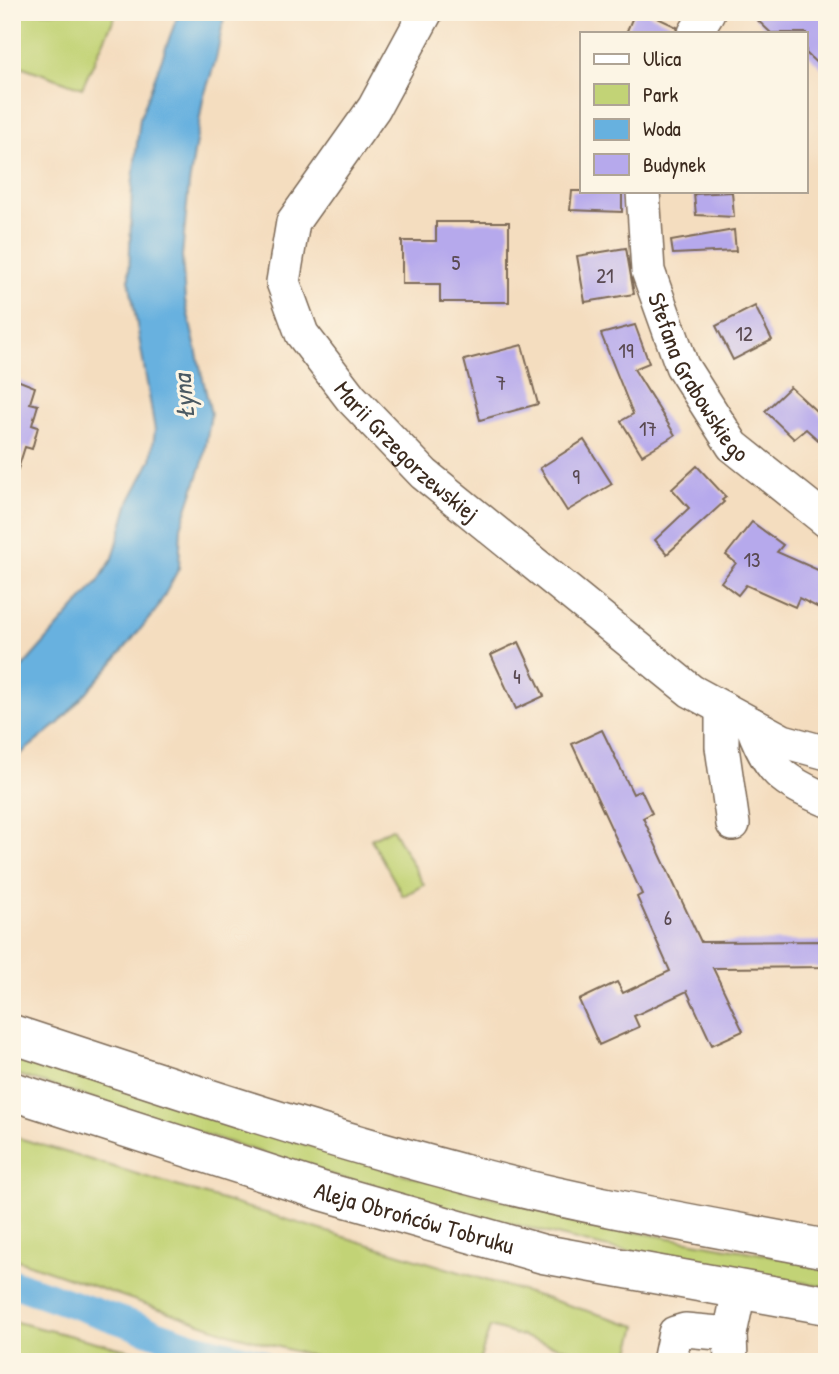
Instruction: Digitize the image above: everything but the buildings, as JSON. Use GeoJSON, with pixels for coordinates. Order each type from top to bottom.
{"type":"FeatureCollection","features":[{"type":"Feature","properties":{"kind":"main road"},"geometry":{"type":"LineString","coordinates":[[12,1034],[291,1126],[482,1178],[592,1205],[827,1249]]}},
{"type":"Feature","properties":{"kind":"main road","name":"Aleja Obrońców Tobruku"},"geometry":{"type":"LineString","coordinates":[[12,1091],[322,1191],[543,1254],[827,1305]]}},
{"type":"Feature","properties":{"kind":"street","name":"Marii Grzegorzewskiej"},"geometry":{"type":"LineString","coordinates":[[426,12],[374,108],[293,222],[283,282],[302,334],[351,398],[424,474],[691,691],[783,741],[827,753]]}},
{"type":"Feature","properties":{"kind":"street"},"geometry":{"type":"LineString","coordinates":[[696,32],[708,12]]}},
{"type":"Feature","properties":{"kind":"street","name":"Stefana Grabowskiego"},"geometry":{"type":"LineString","coordinates":[[643,192],[648,271],[682,366],[733,446],[827,521]]}},
{"type":"Feature","properties":{"kind":"street"},"geometry":{"type":"LineString","coordinates":[[722,708],[722,747],[733,824]]}},
{"type":"Feature","properties":{"kind":"street"},"geometry":{"type":"LineString","coordinates":[[752,724],[763,755],[791,785],[827,800]]}},
{"type":"Feature","properties":{"kind":"street"},"geometry":{"type":"LineString","coordinates":[[669,1362],[676,1333],[685,1330],[731,1348],[739,1291]]}},
{"type":"Feature","properties":{"kind":"green space"},"geometry":{"type":"Polygon","coordinates":[[[12,12],[117,12],[82,88],[12,63],[12,12]]]}},
{"type":"Feature","properties":{"kind":"green space"},"geometry":{"type":"Polygon","coordinates":[[[392,828],[424,885],[403,896],[371,839],[392,828]]]}},
{"type":"Feature","properties":{"kind":"green space"},"geometry":{"type":"Polygon","coordinates":[[[12,1053],[391,1171],[607,1227],[827,1265],[827,1287],[604,1247],[385,1192],[12,1073],[12,1053]]]}},
{"type":"Feature","properties":{"kind":"green space"},"geometry":{"type":"Polygon","coordinates":[[[12,1136],[637,1326],[627,1362],[611,1362],[490,1327],[479,1362],[333,1362],[229,1333],[12,1258],[12,1136]]]}},
{"type":"Feature","properties":{"kind":"green space"},"geometry":{"type":"Polygon","coordinates":[[[12,1321],[176,1362],[12,1362],[12,1321]]]}},
{"type":"Feature","properties":{"kind":"water","name":"Łyna"},"geometry":{"type":"Polygon","coordinates":[[[179,12],[225,12],[216,59],[203,99],[189,184],[182,256],[185,301],[211,414],[203,461],[181,527],[179,568],[157,609],[59,723],[12,761],[12,679],[98,582],[113,558],[129,502],[151,460],[155,430],[129,279],[132,187],[140,118],[179,12]]]}},
{"type":"Feature","properties":{"kind":"waterway"},"geometry":{"type":"LineString","coordinates":[[12,1283],[190,1345],[259,1362]]}}]}
